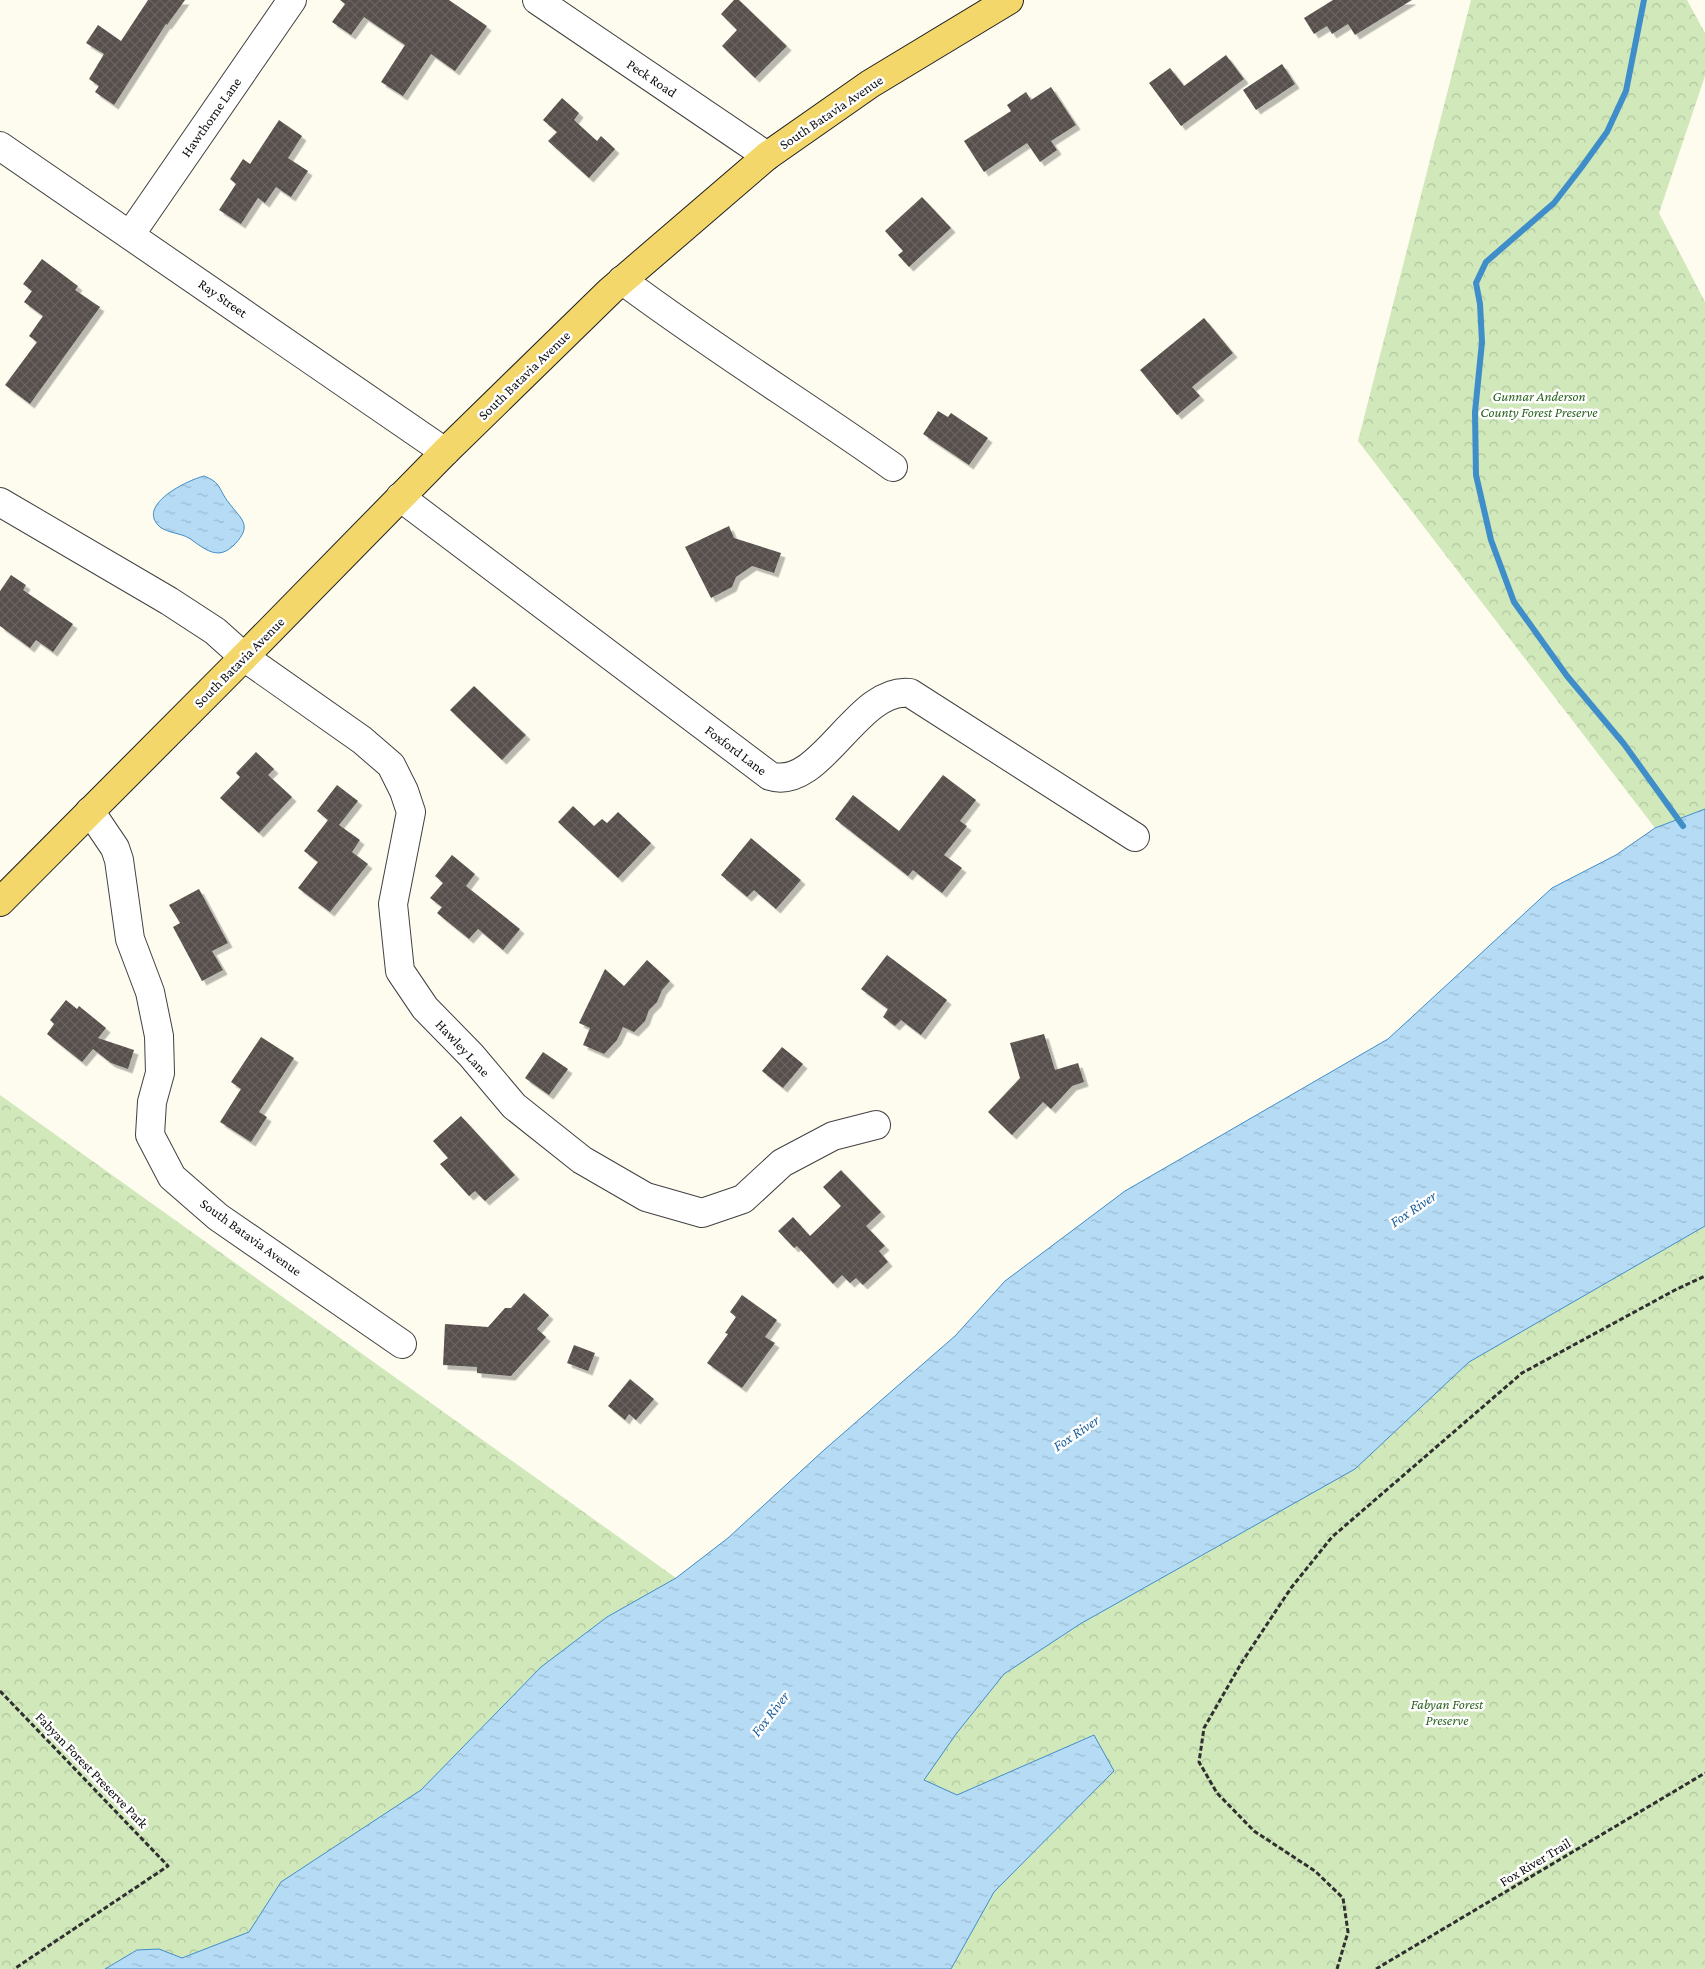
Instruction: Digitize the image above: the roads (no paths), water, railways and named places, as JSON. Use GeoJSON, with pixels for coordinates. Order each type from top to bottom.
{"type":"FeatureCollection","features":[{"type":"Feature","properties":{"kind":"main road","name":"South Batavia Avenue"},"geometry":{"type":"LineString","coordinates":[[0,902],[445,452],[622,280],[767,156],[870,84],[1009,0]]}},
{"type":"Feature","properties":{"kind":"street","name":"Hawthorne Lane"},"geometry":{"type":"LineString","coordinates":[[130,235],[292,0]]}},
{"type":"Feature","properties":{"kind":"street","name":"Peck Road"},"geometry":{"type":"LineString","coordinates":[[537,0],[767,156]]}},
{"type":"Feature","properties":{"kind":"street","name":"Ray Street"},"geometry":{"type":"LineString","coordinates":[[0,146],[445,452]]}},
{"type":"Feature","properties":{"kind":"street"},"geometry":{"type":"LineString","coordinates":[[622,280],[662,311],[828,420],[893,467]]}},
{"type":"Feature","properties":{"kind":"street","name":"Foxford Lane"},"geometry":{"type":"LineString","coordinates":[[400,497],[770,776],[779,779],[787,778],[802,771],[817,760],[868,710],[881,700],[902,692],[910,693],[1135,837]]}},
{"type":"Feature","properties":{"kind":"street","name":"Hawley Lane"},"geometry":{"type":"LineString","coordinates":[[0,502],[169,601],[215,631],[244,657],[362,740],[391,765],[404,791],[411,812],[393,904],[400,971],[425,1008],[471,1055],[514,1106],[582,1160],[646,1197],[702,1213],[742,1199],[782,1163],[833,1136],[876,1125]]}},
{"type":"Feature","properties":{"kind":"street","name":"South Batavia Avenue"},"geometry":{"type":"LineString","coordinates":[[90,811],[115,848],[119,860],[130,940],[150,992],[159,1036],[160,1073],[152,1102],[150,1135],[172,1177],[218,1216],[402,1344]]}},
{"type":"Feature","properties":{"kind":"water"},"geometry":{"type":"Polygon","coordinates":[[[204,476],[217,484],[243,522],[243,532],[240,537],[235,544],[223,552],[212,552],[185,536],[163,529],[154,519],[154,510],[167,495],[176,488],[204,476]]]}},
{"type":"Feature","properties":{"kind":"water","name":"Fox River"},"geometry":{"type":"Polygon","coordinates":[[[1705,809],[1705,1226],[1469,1362],[1355,1469],[1080,1624],[1004,1674],[956,1734],[924,1780],[957,1795],[1094,1735],[1114,1771],[994,1892],[951,1969],[105,1969],[137,1950],[159,1949],[182,1958],[249,1932],[281,1882],[421,1790],[541,1667],[607,1617],[676,1578],[728,1538],[824,1450],[955,1336],[1005,1281],[1125,1191],[1388,1039],[1552,888],[1616,855],[1655,828],[1705,809]]]}},
{"type":"Feature","properties":{"kind":"waterway"},"geometry":{"type":"LineString","coordinates":[[1644,0],[1626,91],[1607,132],[1554,203],[1486,262],[1476,283],[1480,304],[1482,342],[1475,412],[1476,475],[1491,540],[1514,602],[1567,676],[1624,744],[1683,826]]}},
{"type":"Feature","properties":{"kind":"park label","name":"Gunnar Anderson County Forest Preserve"},"geometry":{"type":"Point","coordinates":[1539,404]}},
{"type":"Feature","properties":{"kind":"park label","name":"Fabyan Forest Preserve"},"geometry":{"type":"Point","coordinates":[1447,1712]}}]}
